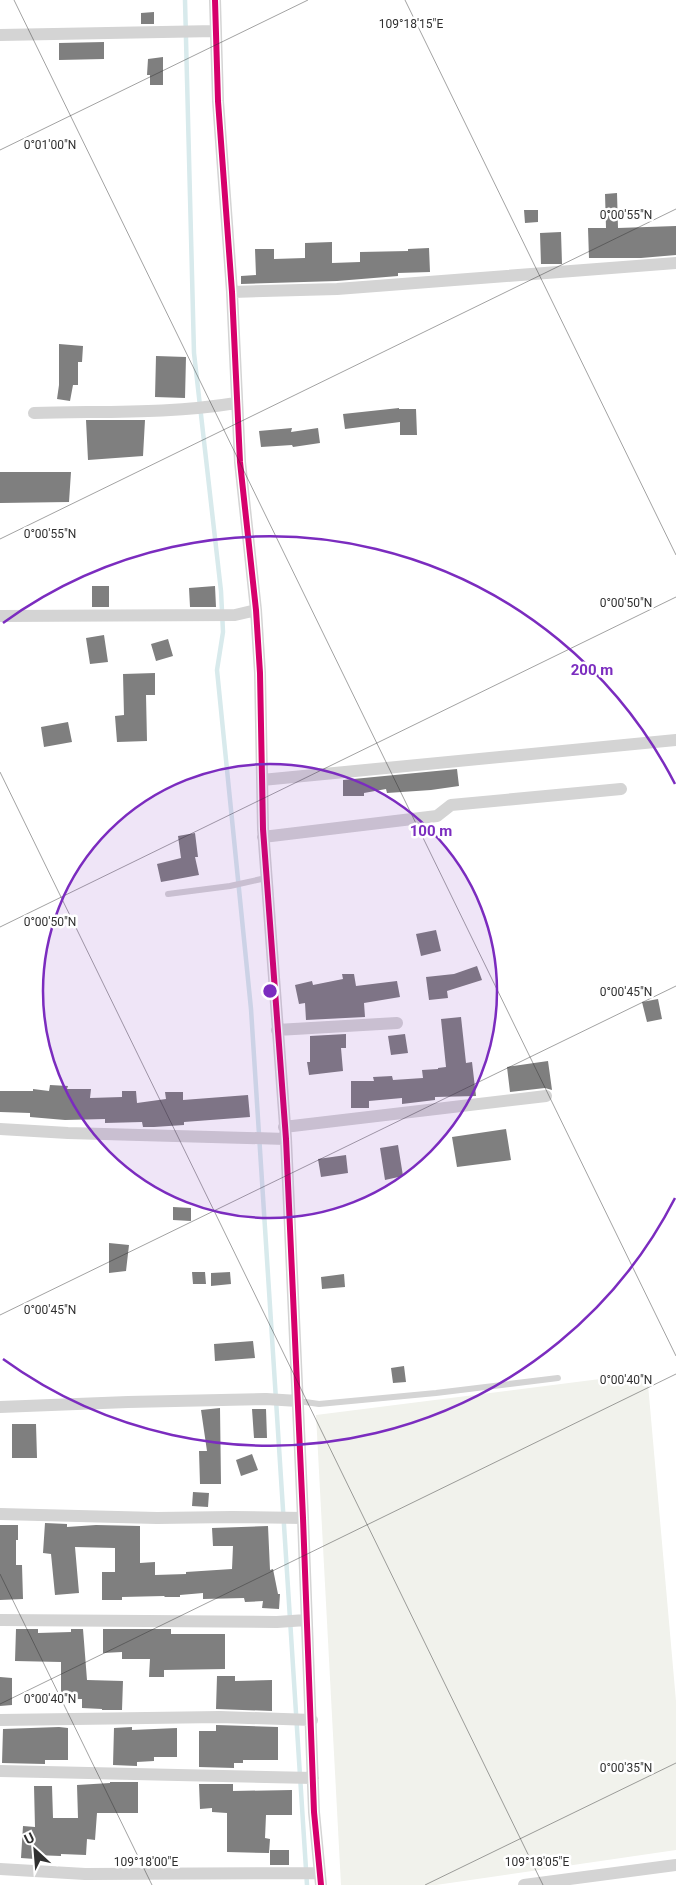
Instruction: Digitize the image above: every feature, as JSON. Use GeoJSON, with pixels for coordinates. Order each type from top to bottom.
{"type":"FeatureCollection","features":[{"type":"Feature","properties":{"kind":"street"},"geometry":{"type":"LineString","coordinates":[[0,1869],[84,1874],[295,1873],[319,1877],[314,1812],[306,1778],[308,1720],[293,1400],[285,1133],[266,878],[260,673],[256,610],[240,462],[236,403],[232,292],[218,101],[215,0]]}},
{"type":"Feature","properties":{"kind":"street"},"geometry":{"type":"LineString","coordinates":[[0,35],[216,31]]}},
{"type":"Feature","properties":{"kind":"street"},"geometry":{"type":"LineString","coordinates":[[232,292],[338,289],[676,263]]}},
{"type":"Feature","properties":{"kind":"street"},"geometry":{"type":"LineString","coordinates":[[34,413],[217,406],[236,403]]}},
{"type":"Feature","properties":{"kind":"street"},"geometry":{"type":"LineString","coordinates":[[0,616],[236,615],[256,610]]}},
{"type":"Feature","properties":{"kind":"street"},"geometry":{"type":"LineString","coordinates":[[262,780],[676,740]]}},
{"type":"Feature","properties":{"kind":"street"},"geometry":{"type":"LineString","coordinates":[[264,836],[437,816],[451,805],[621,789]]}},
{"type":"Feature","properties":{"kind":"street"},"geometry":{"type":"LineString","coordinates":[[277,1030],[397,1023]]}},
{"type":"Feature","properties":{"kind":"street"},"geometry":{"type":"LineString","coordinates":[[0,1129],[68,1134],[270,1138],[285,1133],[546,1096]]}},
{"type":"Feature","properties":{"kind":"street"},"geometry":{"type":"LineString","coordinates":[[0,1407],[266,1399],[293,1400]]}},
{"type":"Feature","properties":{"kind":"street"},"geometry":{"type":"LineString","coordinates":[[0,1514],[157,1518],[298,1518]]}},
{"type":"Feature","properties":{"kind":"street"},"geometry":{"type":"LineString","coordinates":[[0,1620],[277,1622],[303,1620]]}},
{"type":"Feature","properties":{"kind":"street"},"geometry":{"type":"LineString","coordinates":[[0,1720],[220,1717],[308,1720]]}},
{"type":"Feature","properties":{"kind":"street"},"geometry":{"type":"LineString","coordinates":[[0,1771],[306,1778]]}},
{"type":"Feature","properties":{"kind":"street"},"geometry":{"type":"LineString","coordinates":[[524,1885],[676,1865]]}},
{"type":"Feature","properties":{"kind":"lane"},"geometry":{"type":"LineString","coordinates":[[168,894],[230,886],[266,878]]}},
{"type":"Feature","properties":{"kind":"lane"},"geometry":{"type":"LineString","coordinates":[[293,1400],[319,1404],[436,1393],[558,1378]]}},
{"type":"Feature","properties":{"kind":"shaded area"},"geometry":{"type":"Polygon","coordinates":[[[647,1373],[676,1701],[676,1850],[436,1885],[341,1885],[316,1415],[647,1373]]]}},
{"type":"Feature","properties":{"kind":"building"},"geometry":{"type":"Polygon","coordinates":[[[154,12],[154,24],[141,24],[141,13],[154,12]]]}},
{"type":"Feature","properties":{"kind":"building"},"geometry":{"type":"Polygon","coordinates":[[[104,42],[104,59],[59,60],[59,43],[104,42]]]}},
{"type":"Feature","properties":{"kind":"building"},"geometry":{"type":"Polygon","coordinates":[[[163,57],[163,85],[150,85],[150,75],[147,75],[148,59],[163,57]]]}},
{"type":"Feature","properties":{"kind":"building"},"geometry":{"type":"Polygon","coordinates":[[[617,193],[618,228],[676,226],[676,255],[641,258],[589,258],[588,228],[606,228],[605,194],[617,193]]]}},
{"type":"Feature","properties":{"kind":"building"},"geometry":{"type":"Polygon","coordinates":[[[524,210],[538,210],[538,222],[525,223],[524,210]]]}},
{"type":"Feature","properties":{"kind":"building"},"geometry":{"type":"Polygon","coordinates":[[[561,232],[562,264],[541,264],[540,233],[561,232]]]}},
{"type":"Feature","properties":{"kind":"building"},"geometry":{"type":"Polygon","coordinates":[[[332,242],[332,263],[360,262],[360,252],[408,251],[408,249],[429,248],[430,272],[398,273],[398,276],[337,281],[241,284],[241,276],[256,275],[255,249],[274,249],[274,259],[305,258],[305,243],[332,242]]]}},
{"type":"Feature","properties":{"kind":"building"},"geometry":{"type":"Polygon","coordinates":[[[59,344],[83,346],[82,362],[78,362],[78,385],[73,385],[70,401],[57,399],[59,344]]]}},
{"type":"Feature","properties":{"kind":"building"},"geometry":{"type":"Polygon","coordinates":[[[156,356],[186,357],[185,398],[155,397],[156,356]]]}},
{"type":"Feature","properties":{"kind":"building"},"geometry":{"type":"Polygon","coordinates":[[[399,408],[416,409],[417,435],[400,435],[400,422],[345,429],[343,414],[399,408]]]}},
{"type":"Feature","properties":{"kind":"building"},"geometry":{"type":"Polygon","coordinates":[[[86,420],[145,420],[143,456],[88,460],[86,420]]]}},
{"type":"Feature","properties":{"kind":"building"},"geometry":{"type":"Polygon","coordinates":[[[292,428],[291,432],[318,428],[320,443],[293,447],[292,445],[261,447],[259,431],[292,428]]]}},
{"type":"Feature","properties":{"kind":"building"},"geometry":{"type":"Polygon","coordinates":[[[0,472],[71,472],[69,502],[0,503],[0,472]]]}},
{"type":"Feature","properties":{"kind":"building"},"geometry":{"type":"Polygon","coordinates":[[[92,586],[109,586],[109,607],[92,607],[92,586]]]}},
{"type":"Feature","properties":{"kind":"building"},"geometry":{"type":"Polygon","coordinates":[[[215,586],[216,607],[190,607],[189,588],[215,586]]]}},
{"type":"Feature","properties":{"kind":"building"},"geometry":{"type":"Polygon","coordinates":[[[104,635],[108,662],[90,664],[86,638],[104,635]]]}},
{"type":"Feature","properties":{"kind":"building"},"geometry":{"type":"Polygon","coordinates":[[[168,639],[173,656],[156,661],[151,644],[168,639]]]}},
{"type":"Feature","properties":{"kind":"building"},"geometry":{"type":"Polygon","coordinates":[[[155,673],[155,695],[146,695],[147,741],[117,742],[115,716],[124,715],[123,674],[155,673]]]}},
{"type":"Feature","properties":{"kind":"building"},"geometry":{"type":"Polygon","coordinates":[[[68,722],[72,742],[44,747],[41,727],[68,722]]]}},
{"type":"Feature","properties":{"kind":"building"},"geometry":{"type":"Polygon","coordinates":[[[457,769],[459,786],[387,793],[386,789],[364,793],[364,796],[343,796],[343,780],[457,769]]]}},
{"type":"Feature","properties":{"kind":"building"},"geometry":{"type":"Polygon","coordinates":[[[195,833],[198,857],[195,857],[199,875],[161,882],[157,864],[181,858],[178,836],[195,833]]]}},
{"type":"Feature","properties":{"kind":"building"},"geometry":{"type":"Polygon","coordinates":[[[436,930],[441,951],[421,956],[416,934],[436,930]]]}},
{"type":"Feature","properties":{"kind":"building"},"geometry":{"type":"Polygon","coordinates":[[[477,966],[482,980],[447,991],[448,998],[429,1000],[426,977],[454,974],[477,966]]]}},
{"type":"Feature","properties":{"kind":"building"},"geometry":{"type":"Polygon","coordinates":[[[342,974],[354,974],[356,986],[397,981],[400,997],[364,1003],[365,1017],[306,1020],[305,1003],[299,1004],[295,985],[312,981],[313,985],[343,979],[342,974]]]}},
{"type":"Feature","properties":{"kind":"building"},"geometry":{"type":"Polygon","coordinates":[[[658,999],[662,1019],[647,1022],[642,1002],[658,999]]]}},
{"type":"Feature","properties":{"kind":"building"},"geometry":{"type":"Polygon","coordinates":[[[461,1017],[466,1063],[472,1062],[476,1096],[435,1097],[435,1100],[402,1104],[402,1098],[369,1101],[369,1108],[351,1108],[351,1081],[374,1081],[373,1077],[392,1076],[393,1080],[423,1078],[422,1070],[446,1067],[441,1019],[461,1017]]]}},
{"type":"Feature","properties":{"kind":"building"},"geometry":{"type":"Polygon","coordinates":[[[346,1034],[346,1048],[341,1048],[343,1071],[309,1075],[307,1062],[310,1062],[310,1036],[346,1034]]]}},
{"type":"Feature","properties":{"kind":"building"},"geometry":{"type":"Polygon","coordinates":[[[405,1034],[408,1053],[391,1055],[388,1036],[405,1034]]]}},
{"type":"Feature","properties":{"kind":"building"},"geometry":{"type":"Polygon","coordinates":[[[548,1061],[552,1090],[545,1088],[510,1092],[507,1067],[548,1061]]]}},
{"type":"Feature","properties":{"kind":"building"},"geometry":{"type":"Polygon","coordinates":[[[50,1085],[68,1086],[67,1089],[91,1089],[90,1098],[122,1097],[122,1091],[136,1091],[137,1103],[166,1099],[165,1092],[183,1092],[183,1100],[248,1095],[250,1117],[184,1122],[184,1125],[143,1127],[142,1122],[105,1123],[105,1119],[65,1120],[30,1117],[30,1113],[0,1112],[0,1091],[33,1091],[33,1089],[49,1091],[50,1085]]]}},
{"type":"Feature","properties":{"kind":"building"},"geometry":{"type":"Polygon","coordinates":[[[506,1129],[511,1160],[457,1167],[452,1137],[506,1129]]]}},
{"type":"Feature","properties":{"kind":"building"},"geometry":{"type":"Polygon","coordinates":[[[398,1145],[403,1176],[385,1180],[380,1148],[398,1145]]]}},
{"type":"Feature","properties":{"kind":"building"},"geometry":{"type":"Polygon","coordinates":[[[346,1155],[348,1173],[321,1177],[318,1159],[346,1155]]]}},
{"type":"Feature","properties":{"kind":"building"},"geometry":{"type":"Polygon","coordinates":[[[173,1207],[191,1208],[191,1221],[173,1220],[173,1207]]]}},
{"type":"Feature","properties":{"kind":"building"},"geometry":{"type":"Polygon","coordinates":[[[109,1243],[129,1245],[126,1271],[109,1273],[109,1243]]]}},
{"type":"Feature","properties":{"kind":"building"},"geometry":{"type":"Polygon","coordinates":[[[192,1272],[205,1272],[206,1284],[193,1284],[192,1272]]]}},
{"type":"Feature","properties":{"kind":"building"},"geometry":{"type":"Polygon","coordinates":[[[230,1272],[231,1284],[211,1286],[211,1273],[230,1272]]]}},
{"type":"Feature","properties":{"kind":"building"},"geometry":{"type":"Polygon","coordinates":[[[344,1274],[345,1287],[322,1289],[321,1277],[344,1274]]]}},
{"type":"Feature","properties":{"kind":"building"},"geometry":{"type":"Polygon","coordinates":[[[253,1341],[255,1358],[215,1361],[214,1344],[253,1341]]]}},
{"type":"Feature","properties":{"kind":"building"},"geometry":{"type":"Polygon","coordinates":[[[404,1366],[406,1382],[393,1383],[391,1368],[404,1366]]]}},
{"type":"Feature","properties":{"kind":"building"},"geometry":{"type":"Polygon","coordinates":[[[220,1408],[221,1484],[200,1484],[199,1451],[207,1451],[201,1410],[220,1408]]]}},
{"type":"Feature","properties":{"kind":"building"},"geometry":{"type":"Polygon","coordinates":[[[252,1409],[266,1409],[267,1438],[254,1438],[252,1409]]]}},
{"type":"Feature","properties":{"kind":"building"},"geometry":{"type":"Polygon","coordinates":[[[12,1424],[36,1424],[37,1458],[12,1458],[12,1424]]]}},
{"type":"Feature","properties":{"kind":"building"},"geometry":{"type":"Polygon","coordinates":[[[252,1454],[258,1470],[241,1476],[236,1460],[252,1454]]]}},
{"type":"Feature","properties":{"kind":"building"},"geometry":{"type":"Polygon","coordinates":[[[193,1492],[209,1493],[208,1507],[192,1506],[193,1492]]]}},
{"type":"Feature","properties":{"kind":"building"},"geometry":{"type":"Polygon","coordinates":[[[45,1523],[67,1524],[67,1527],[96,1525],[140,1526],[140,1563],[155,1562],[155,1575],[232,1569],[233,1546],[213,1546],[212,1528],[268,1526],[270,1570],[273,1569],[278,1594],[280,1594],[279,1609],[262,1608],[263,1601],[245,1602],[244,1598],[203,1599],[203,1593],[180,1595],[180,1597],[122,1597],[122,1600],[102,1600],[102,1572],[115,1572],[115,1548],[75,1547],[79,1593],[55,1595],[51,1554],[43,1553],[45,1523]]]}},
{"type":"Feature","properties":{"kind":"building"},"geometry":{"type":"Polygon","coordinates":[[[0,1525],[18,1525],[16,1565],[22,1565],[23,1599],[0,1600],[0,1525]]]}},
{"type":"Feature","properties":{"kind":"building"},"geometry":{"type":"Polygon","coordinates":[[[16,1629],[38,1629],[38,1633],[71,1632],[71,1629],[83,1629],[87,1680],[123,1681],[122,1710],[82,1708],[82,1699],[61,1699],[61,1662],[15,1661],[16,1629]]]}},
{"type":"Feature","properties":{"kind":"building"},"geometry":{"type":"Polygon","coordinates":[[[103,1629],[171,1629],[171,1634],[225,1634],[225,1669],[164,1670],[164,1677],[149,1677],[150,1659],[122,1659],[122,1652],[103,1653],[103,1629]]]}},
{"type":"Feature","properties":{"kind":"building"},"geometry":{"type":"Polygon","coordinates":[[[217,1676],[235,1676],[235,1681],[272,1680],[272,1711],[216,1709],[217,1676]]]}},
{"type":"Feature","properties":{"kind":"building"},"geometry":{"type":"Polygon","coordinates":[[[0,1677],[12,1678],[12,1705],[0,1706],[0,1677]]]}},
{"type":"Feature","properties":{"kind":"building"},"geometry":{"type":"Polygon","coordinates":[[[216,1725],[278,1727],[278,1760],[243,1760],[243,1763],[234,1763],[234,1768],[199,1767],[199,1731],[216,1731],[216,1725]]]}},
{"type":"Feature","properties":{"kind":"building"},"geometry":{"type":"Polygon","coordinates":[[[132,1727],[132,1730],[177,1728],[177,1757],[154,1757],[154,1761],[137,1762],[137,1766],[113,1765],[114,1728],[132,1727]]]}},
{"type":"Feature","properties":{"kind":"building"},"geometry":{"type":"Polygon","coordinates":[[[68,1728],[68,1760],[45,1760],[45,1764],[2,1763],[3,1729],[68,1728]]]}},
{"type":"Feature","properties":{"kind":"building"},"geometry":{"type":"Polygon","coordinates":[[[138,1782],[138,1813],[97,1813],[95,1840],[87,1839],[86,1855],[35,1855],[35,1859],[21,1858],[23,1826],[35,1827],[34,1786],[52,1786],[53,1818],[78,1818],[77,1785],[138,1782]]]}},
{"type":"Feature","properties":{"kind":"building"},"geometry":{"type":"Polygon","coordinates":[[[199,1784],[233,1784],[233,1791],[292,1790],[292,1815],[266,1815],[265,1838],[270,1839],[269,1853],[227,1852],[227,1813],[212,1812],[212,1808],[200,1809],[199,1784]]]}},
{"type":"Feature","properties":{"kind":"building"},"geometry":{"type":"Polygon","coordinates":[[[270,1850],[289,1850],[289,1865],[270,1865],[270,1850]]]}},
{"type":"Feature","properties":{"kind":"waterway"},"geometry":{"type":"LineString","coordinates":[[185,0],[194,353],[221,591],[223,632],[217,670],[251,1009],[307,1885]]}},
{"type":"Feature","properties":{"kind":"cycle path"},"geometry":{"type":"LineString","coordinates":[[215,0],[218,101],[232,292],[240,462],[256,610],[260,673],[263,829],[286,1139],[314,1812],[321,1885]]}}]}
